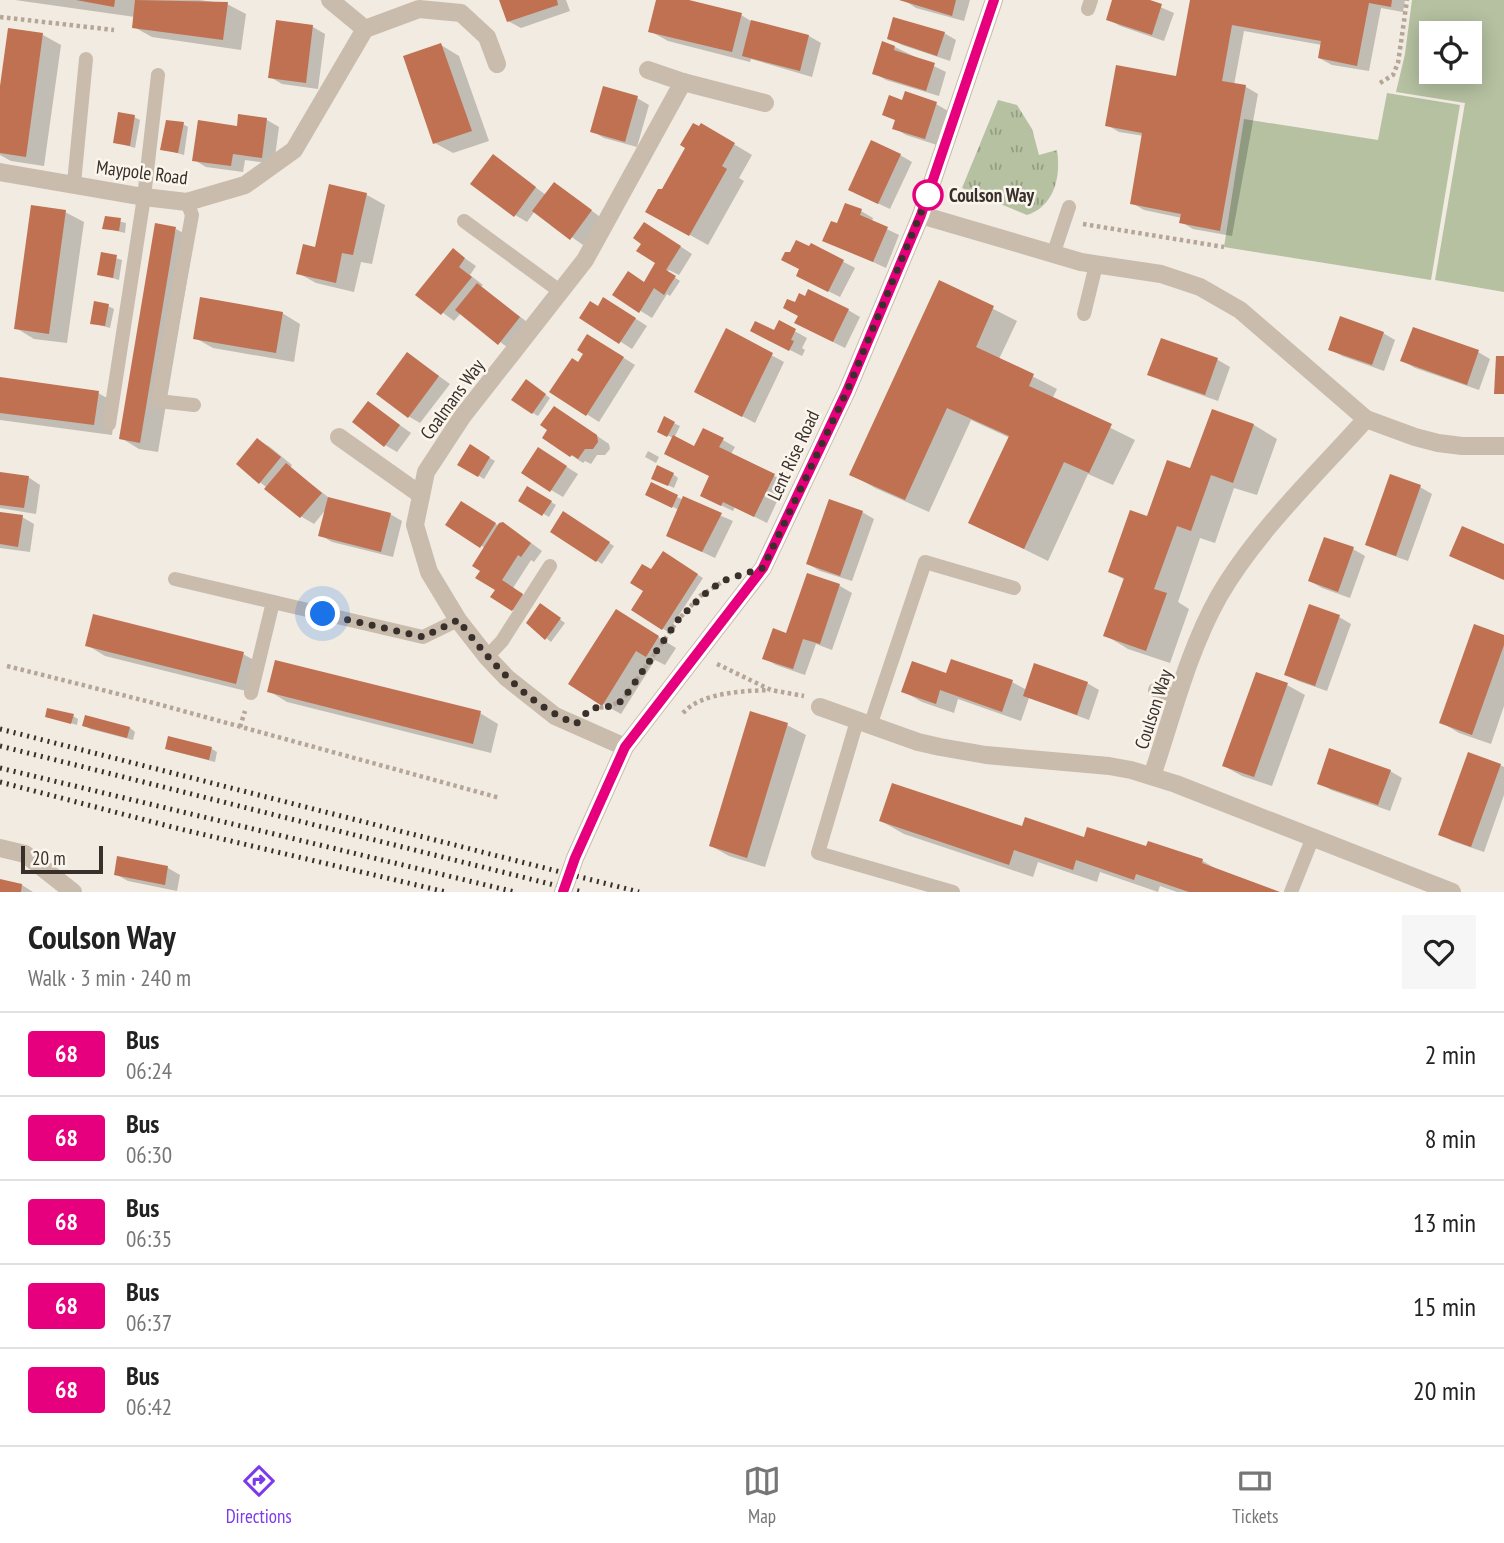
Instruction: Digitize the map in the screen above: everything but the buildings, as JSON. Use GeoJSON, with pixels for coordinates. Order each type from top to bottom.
{"type":"FeatureCollection","features":[{"type":"Feature","properties":{"kind":"street"},"geometry":{"type":"LineString","coordinates":[[330,0],[365,29],[420,4],[461,12],[487,37],[497,64]]}},
{"type":"Feature","properties":{"kind":"street","name":"Lent Rise Road"},"geometry":{"type":"LineString","coordinates":[[563,892],[575,858],[625,747],[763,568],[847,391],[921,215],[994,0]]}},
{"type":"Feature","properties":{"kind":"street","name":"Maypole Road"},"geometry":{"type":"LineString","coordinates":[[0,172],[187,202],[245,186],[294,150],[365,29]]}},
{"type":"Feature","properties":{"kind":"street"},"geometry":{"type":"LineString","coordinates":[[648,70],[765,103]]}},
{"type":"Feature","properties":{"kind":"street","name":"Coalmans Way"},"geometry":{"type":"LineString","coordinates":[[625,747],[555,716],[507,678],[487,657],[458,620],[429,572],[415,525],[426,472],[462,417],[585,260],[683,82]]}},
{"type":"Feature","properties":{"kind":"street"},"geometry":{"type":"LineString","coordinates":[[921,215],[1053,255],[1171,277],[1200,287],[1240,310],[1366,419],[1438,443],[1504,446]]}},
{"type":"Feature","properties":{"kind":"street","name":"Coulson Way"},"geometry":{"type":"LineString","coordinates":[[1152,776],[1204,628],[1218,598],[1236,570],[1277,519],[1366,419]]}},
{"type":"Feature","properties":{"kind":"street"},"geometry":{"type":"LineString","coordinates":[[339,437],[421,495]]}},
{"type":"Feature","properties":{"kind":"street","name":"Coulson Way"},"geometry":{"type":"LineString","coordinates":[[813,702],[864,723],[940,747],[986,755],[1109,766],[1152,776],[1452,892]]}},
{"type":"Feature","properties":{"kind":"street"},"geometry":{"type":"LineString","coordinates":[[0,848],[24,854],[73,892]]}},
{"type":"Feature","properties":{"kind":"lane"},"geometry":{"type":"LineString","coordinates":[[74,183],[86,59]]}},
{"type":"Feature","properties":{"kind":"lane"},"geometry":{"type":"LineString","coordinates":[[108,424],[144,197],[158,75]]}},
{"type":"Feature","properties":{"kind":"lane"},"geometry":{"type":"LineString","coordinates":[[187,202],[192,215],[158,401],[194,405]]}},
{"type":"Feature","properties":{"kind":"lane"},"geometry":{"type":"LineString","coordinates":[[1053,255],[1067,214]]}},
{"type":"Feature","properties":{"kind":"lane"},"geometry":{"type":"LineString","coordinates":[[464,221],[561,292]]}},
{"type":"Feature","properties":{"kind":"lane"},"geometry":{"type":"LineString","coordinates":[[1084,314],[1097,265]]}},
{"type":"Feature","properties":{"kind":"lane"},"geometry":{"type":"LineString","coordinates":[[953,892],[818,853],[925,562],[1014,589]]}},
{"type":"Feature","properties":{"kind":"lane"},"geometry":{"type":"LineString","coordinates":[[487,657],[502,641],[550,566]]}},
{"type":"Feature","properties":{"kind":"lane"},"geometry":{"type":"LineString","coordinates":[[175,579],[423,637],[458,620]]}},
{"type":"Feature","properties":{"kind":"lane"},"geometry":{"type":"LineString","coordinates":[[251,693],[272,603]]}},
{"type":"Feature","properties":{"kind":"lane"},"geometry":{"type":"LineString","coordinates":[[1155,690],[1179,697]]}},
{"type":"Feature","properties":{"kind":"lane"},"geometry":{"type":"LineString","coordinates":[[1291,892],[1313,837]]}},
{"type":"Feature","properties":{"kind":"path"},"geometry":{"type":"LineString","coordinates":[[1380,83],[1393,75],[1398,63],[1407,0]]}},
{"type":"Feature","properties":{"kind":"path"},"geometry":{"type":"LineString","coordinates":[[0,17],[114,30]]}},
{"type":"Feature","properties":{"kind":"path"},"geometry":{"type":"LineString","coordinates":[[1067,214],[1224,247]]}},
{"type":"Feature","properties":{"kind":"path"},"geometry":{"type":"LineString","coordinates":[[576,724],[591,708],[607,707],[622,701],[678,620],[701,597],[722,581],[763,568]]}},
{"type":"Feature","properties":{"kind":"path"},"geometry":{"type":"LineString","coordinates":[[698,654],[771,690],[813,702]]}},
{"type":"Feature","properties":{"kind":"path"},"geometry":{"type":"LineString","coordinates":[[7,666],[154,703],[500,798]]}},
{"type":"Feature","properties":{"kind":"path"},"geometry":{"type":"LineString","coordinates":[[678,718],[686,708],[713,696],[737,691],[771,690]]}},
{"type":"Feature","properties":{"kind":"green space"},"geometry":{"type":"Polygon","coordinates":[[[1412,0],[1504,0],[1504,292],[1435,280],[1465,103],[1396,92],[1405,54],[1412,0]]]}},
{"type":"Feature","properties":{"kind":"green space"},"geometry":{"type":"Polygon","coordinates":[[[1387,93],[1460,105],[1431,280],[1224,247],[1244,119],[1378,140],[1387,93]]]}},
{"type":"Feature","properties":{"kind":"green space"},"geometry":{"type":"Polygon","coordinates":[[[998,100],[1017,105],[1032,129],[1039,155],[1057,150],[1058,170],[1054,189],[1044,205],[1027,215],[962,188],[998,100]]]}},
{"type":"Feature","properties":{"kind":"railway"},"geometry":{"type":"LineString","coordinates":[[0,729],[639,892]]}},
{"type":"Feature","properties":{"kind":"railway"},"geometry":{"type":"LineString","coordinates":[[0,746],[582,892]]}},
{"type":"Feature","properties":{"kind":"railway"},"geometry":{"type":"LineString","coordinates":[[0,768],[515,892]]}},
{"type":"Feature","properties":{"kind":"railway"},"geometry":{"type":"LineString","coordinates":[[0,782],[176,828],[446,892]]}},
{"type":"Feature","properties":{"kind":"bus line","name":"68"},"geometry":{"type":"LineString","coordinates":[[563,892],[575,858],[625,747],[763,568],[847,391],[921,215],[994,0]]}},
{"type":"Feature","properties":{"kind":"place","name":"Coulson Way"},"geometry":{"type":"Point","coordinates":[928,195]}},
{"type":"Feature","properties":{"kind":"route"},"geometry":{"type":"LineString","coordinates":[[323,614],[423,637],[458,620],[507,678],[555,716],[576,724],[591,708],[607,707],[622,701],[678,620],[701,597],[722,581],[763,568],[847,391],[930,191],[928,195]]}}]}
